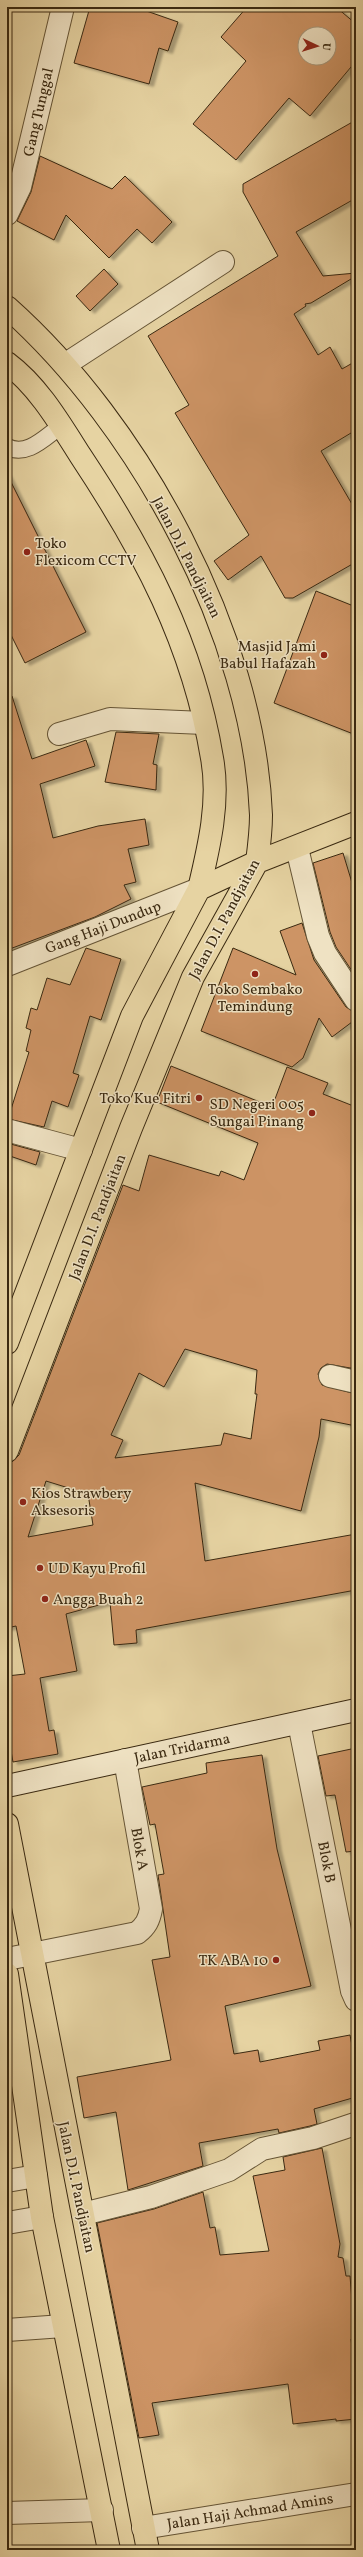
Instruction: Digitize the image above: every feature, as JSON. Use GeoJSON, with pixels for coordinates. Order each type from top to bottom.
{"type":"FeatureCollection","features":[{"type":"Feature","properties":{"kind":"main road","name":"Jalan D.I. Pandjaitan"},"geometry":{"type":"LineString","coordinates":[[7,307],[66,364],[99,405],[158,497],[210,595],[225,634],[238,677],[257,768],[261,816],[257,862],[193,977],[128,1135],[7,1451]]}},
{"type":"Feature","properties":{"kind":"main road"},"geometry":{"type":"LineString","coordinates":[[7,363],[22,374],[61,426],[118,512],[159,587],[189,663],[204,723],[212,759],[214,810],[199,890],[132,1016],[81,1150],[13,1307],[7,1343]]}},
{"type":"Feature","properties":{"kind":"main road"},"geometry":{"type":"LineString","coordinates":[[199,890],[257,862],[298,848],[356,823]]}},
{"type":"Feature","properties":{"kind":"main road","name":"Jalan D.I. Pandjaitan"},"geometry":{"type":"LineString","coordinates":[[7,1824],[56,2084],[83,2214],[148,2550]]}},
{"type":"Feature","properties":{"kind":"main road"},"geometry":{"type":"LineString","coordinates":[[7,1974],[42,2217],[109,2550]]}},
{"type":"Feature","properties":{"kind":"street","name":"Gang Tunggal"},"geometry":{"type":"LineString","coordinates":[[7,214],[20,187],[63,7]]}},
{"type":"Feature","properties":{"kind":"street"},"geometry":{"type":"LineString","coordinates":[[66,364],[223,262]]}},
{"type":"Feature","properties":{"kind":"street"},"geometry":{"type":"LineString","coordinates":[[59,734],[110,719],[204,723]]}},
{"type":"Feature","properties":{"kind":"street"},"geometry":{"type":"LineString","coordinates":[[298,848],[318,936],[325,954],[356,1000]]}},
{"type":"Feature","properties":{"kind":"street","name":"Gang Haji Dundup"},"geometry":{"type":"LineString","coordinates":[[7,965],[199,890]]}},
{"type":"Feature","properties":{"kind":"street"},"geometry":{"type":"LineString","coordinates":[[10,1130],[81,1150]]}},
{"type":"Feature","properties":{"kind":"street"},"geometry":{"type":"LineString","coordinates":[[330,1376],[356,1382]]}},
{"type":"Feature","properties":{"kind":"street","name":"Jalan Tridarma"},"geometry":{"type":"LineString","coordinates":[[7,1786],[356,1710]]}},
{"type":"Feature","properties":{"kind":"street","name":"Blok B"},"geometry":{"type":"LineString","coordinates":[[299,1723],[352,1991],[356,2000]]}},
{"type":"Feature","properties":{"kind":"street","name":"Blok A"},"geometry":{"type":"LineString","coordinates":[[33,1956],[137,1933],[145,1927],[150,1919],[151,1909],[125,1760]]}},
{"type":"Feature","properties":{"kind":"street"},"geometry":{"type":"LineString","coordinates":[[7,1959],[33,1956]]}},
{"type":"Feature","properties":{"kind":"street"},"geometry":{"type":"LineString","coordinates":[[83,2214],[151,2198],[229,2170],[262,2149],[313,2138],[355,2124]]}},
{"type":"Feature","properties":{"kind":"street"},"geometry":{"type":"LineString","coordinates":[[7,2181],[36,2176]]}},
{"type":"Feature","properties":{"kind":"street"},"geometry":{"type":"LineString","coordinates":[[7,2223],[42,2217]]}},
{"type":"Feature","properties":{"kind":"street"},"geometry":{"type":"LineString","coordinates":[[7,2330],[63,2326]]}},
{"type":"Feature","properties":{"kind":"street","name":"Jalan Haji Achmad Amins"},"geometry":{"type":"LineString","coordinates":[[143,2528],[356,2494]]}},
{"type":"Feature","properties":{"kind":"street"},"geometry":{"type":"LineString","coordinates":[[7,2513],[102,2510]]}},
{"type":"Feature","properties":{"kind":"lane"},"geometry":{"type":"LineString","coordinates":[[7,447],[17,451],[27,450],[61,426]]}},
{"type":"Feature","properties":{"kind":"building"},"geometry":{"type":"Polygon","coordinates":[[[90,7],[135,7],[178,22],[168,51],[159,48],[149,84],[74,63],[90,7]]]}},
{"type":"Feature","properties":{"kind":"building"},"geometry":{"type":"Polygon","coordinates":[[[247,7],[336,7],[356,24],[356,61],[310,116],[289,98],[236,160],[193,124],[246,61],[221,37],[247,7]]]}},
{"type":"Feature","properties":{"kind":"building"},"geometry":{"type":"Polygon","coordinates":[[[356,120],[356,198],[296,232],[323,276],[356,273],[356,276],[311,303],[305,304],[306,306],[294,314],[318,355],[330,347],[342,369],[356,361],[356,430],[321,451],[356,511],[356,562],[293,598],[285,598],[261,556],[228,580],[214,561],[249,535],[175,413],[189,405],[148,336],[278,256],[243,192],[243,184],[356,120]]]}},
{"type":"Feature","properties":{"kind":"building"},"geometry":{"type":"Polygon","coordinates":[[[40,156],[112,189],[125,176],[172,222],[152,243],[137,229],[109,258],[66,215],[54,240],[17,221],[31,192],[40,156]]]}},
{"type":"Feature","properties":{"kind":"building"},"geometry":{"type":"Polygon","coordinates":[[[104,269],[118,284],[90,311],[76,296],[104,269]]]}},
{"type":"Feature","properties":{"kind":"building","name":"Toko Flexicom CCTV"},"geometry":{"type":"Polygon","coordinates":[[[7,474],[86,632],[25,663],[7,627],[7,474]]]}},
{"type":"Feature","properties":{"kind":"building","name":"Masjid Jami Babul Hafazah"},"geometry":{"type":"Polygon","coordinates":[[[316,591],[356,607],[356,735],[274,703],[316,591]]]}},
{"type":"Feature","properties":{"kind":"building"},"geometry":{"type":"Polygon","coordinates":[[[7,696],[12,696],[32,759],[86,740],[95,766],[40,784],[53,838],[98,826],[145,819],[149,845],[128,849],[136,882],[124,885],[131,899],[95,917],[7,950],[7,696]]]}},
{"type":"Feature","properties":{"kind":"building"},"geometry":{"type":"Polygon","coordinates":[[[116,732],[159,734],[153,764],[157,765],[156,790],[105,782],[116,732]]]}},
{"type":"Feature","properties":{"kind":"building"},"geometry":{"type":"Polygon","coordinates":[[[343,853],[356,896],[356,977],[336,947],[330,932],[313,863],[343,853]]]}},
{"type":"Feature","properties":{"kind":"building"},"geometry":{"type":"Polygon","coordinates":[[[302,923],[314,960],[346,1007],[356,1012],[356,1019],[332,1037],[319,1018],[303,1058],[292,1067],[201,1031],[233,948],[296,975],[280,931],[302,923]]]}},
{"type":"Feature","properties":{"kind":"building"},"geometry":{"type":"Polygon","coordinates":[[[86,948],[121,959],[101,1020],[90,1016],[73,1073],[79,1075],[68,1107],[52,1101],[44,1127],[8,1119],[29,1052],[26,1051],[31,1030],[26,1028],[31,1008],[37,1010],[47,978],[70,985],[86,948]]]}},
{"type":"Feature","properties":{"kind":"building"},"geometry":{"type":"Polygon","coordinates":[[[171,1066],[272,1107],[287,1067],[328,1083],[323,1094],[356,1107],[356,1369],[327,1364],[321,1368],[318,1374],[322,1385],[356,1394],[356,1426],[321,1419],[319,1437],[301,1511],[195,1483],[205,1561],[356,1534],[356,1590],[136,1630],[137,1643],[114,1645],[110,1602],[66,1614],[77,1671],[40,1678],[49,1731],[54,1730],[58,1754],[13,1762],[7,1729],[7,1676],[25,1674],[16,1626],[7,1628],[7,1474],[11,1463],[19,1455],[123,1185],[139,1191],[149,1155],[219,1176],[221,1171],[244,1180],[258,1143],[157,1102],[171,1066]],[[185,1349],[164,1387],[139,1373],[111,1435],[123,1440],[115,1458],[221,1445],[224,1433],[251,1439],[257,1394],[255,1394],[257,1370],[185,1349]],[[46,1481],[28,1537],[93,1525],[88,1494],[46,1481]]]}},
{"type":"Feature","properties":{"kind":"building"},"geometry":{"type":"Polygon","coordinates":[[[7,1143],[40,1152],[36,1165],[7,1155],[7,1143]]]}},
{"type":"Feature","properties":{"kind":"building"},"geometry":{"type":"Polygon","coordinates":[[[356,1748],[356,1851],[346,1852],[335,1795],[326,1796],[318,1756],[356,1748]]]}},
{"type":"Feature","properties":{"kind":"building"},"geometry":{"type":"Polygon","coordinates":[[[262,1755],[277,1849],[311,1986],[225,2006],[234,2054],[258,2050],[260,2062],[320,2050],[318,2041],[350,2035],[356,2067],[356,2097],[314,2109],[317,2124],[279,2133],[278,2129],[199,2143],[203,2166],[128,2190],[116,2112],[84,2118],[77,2077],[171,2060],[152,1960],[170,1957],[158,1875],[164,1874],[155,1824],[150,1825],[142,1787],[207,1773],[206,1763],[262,1755]]]}},
{"type":"Feature","properties":{"kind":"building"},"geometry":{"type":"Polygon","coordinates":[[[322,2148],[340,2244],[338,2257],[343,2258],[346,2276],[350,2276],[355,2339],[351,2339],[356,2383],[356,2419],[336,2421],[336,2419],[293,2424],[288,2384],[152,2403],[159,2435],[139,2438],[97,2223],[154,2209],[203,2192],[210,2228],[215,2227],[220,2255],[269,2251],[253,2176],[285,2170],[283,2157],[322,2148]]]}},
{"type":"Feature","properties":{"kind":"place","name":"Toko Flexicom CCTV"},"geometry":{"type":"Point","coordinates":[27,552]}},
{"type":"Feature","properties":{"kind":"place","name":"Masjid Jami Babul Hafazah"},"geometry":{"type":"Point","coordinates":[324,655]}},
{"type":"Feature","properties":{"kind":"place","name":"Toko Sembako Temindung"},"geometry":{"type":"Point","coordinates":[255,974]}},
{"type":"Feature","properties":{"kind":"place","name":"Toko Kue Fitri"},"geometry":{"type":"Point","coordinates":[199,1098]}},
{"type":"Feature","properties":{"kind":"place","name":"SD Negeri 005 Sungai Pinang"},"geometry":{"type":"Point","coordinates":[312,1113]}},
{"type":"Feature","properties":{"kind":"place","name":"Kios Strawbery Aksesoris"},"geometry":{"type":"Point","coordinates":[23,1502]}},
{"type":"Feature","properties":{"kind":"place","name":"UD Kayu Profil"},"geometry":{"type":"Point","coordinates":[40,1568]}},
{"type":"Feature","properties":{"kind":"place","name":"Angga Buah 2"},"geometry":{"type":"Point","coordinates":[45,1599]}},
{"type":"Feature","properties":{"kind":"place","name":"TK ABA 10"},"geometry":{"type":"Point","coordinates":[276,1960]}}]}
